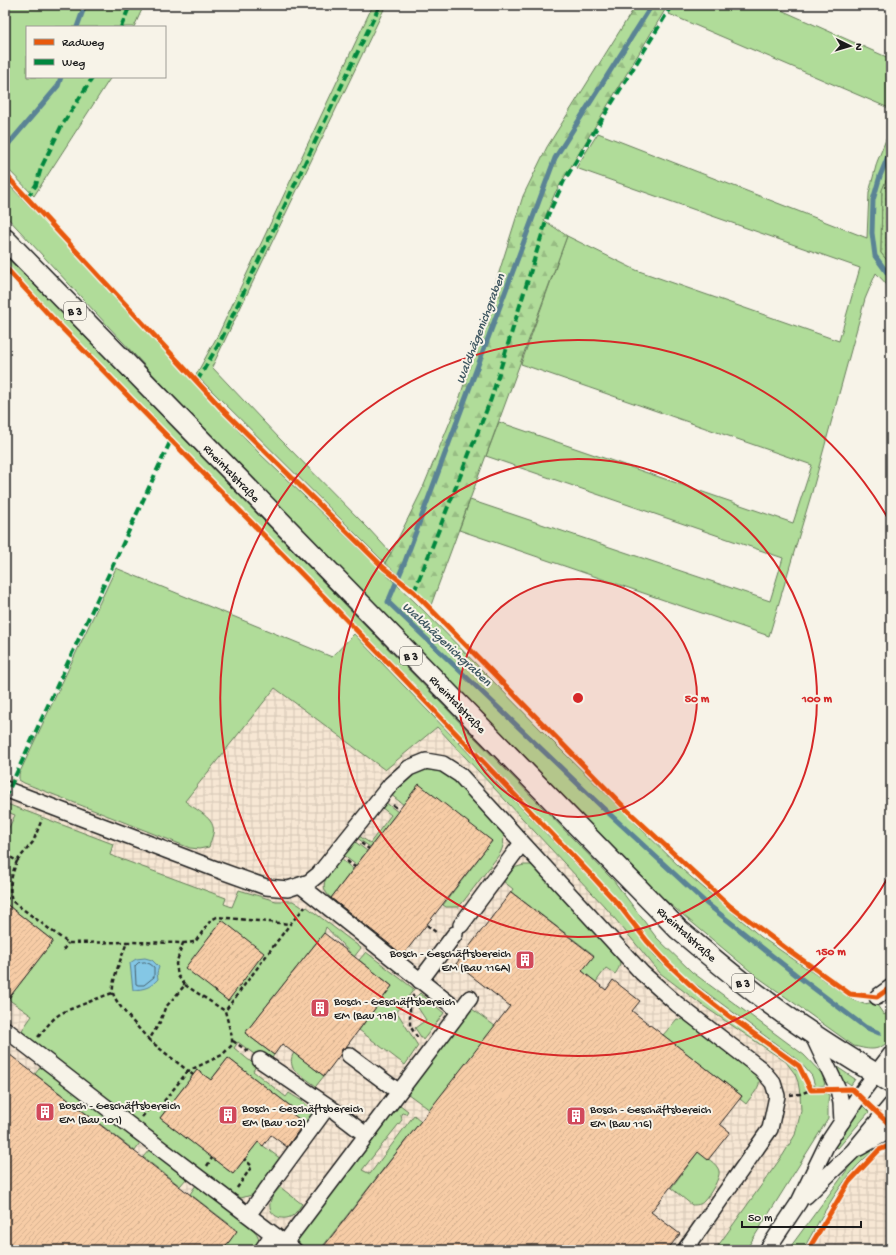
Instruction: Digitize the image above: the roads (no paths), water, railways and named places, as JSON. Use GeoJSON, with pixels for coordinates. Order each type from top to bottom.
{"type":"FeatureCollection","features":[{"type":"Feature","properties":{"kind":"main road","name":"Rheintalstraße"},"geometry":{"type":"LineString","coordinates":[[5,239],[678,929],[732,975],[773,1007],[883,1078]]}},
{"type":"Feature","properties":{"kind":"street"},"geometry":{"type":"LineString","coordinates":[[5,789],[266,887],[288,889],[309,882],[319,874],[391,784],[409,768],[426,761],[443,764],[460,775],[642,973],[677,1004],[762,1070],[773,1083],[777,1096],[770,1129],[686,1250]]}},
{"type":"Feature","properties":{"kind":"street"},"geometry":{"type":"LineString","coordinates":[[421,981],[522,842]]}},
{"type":"Feature","properties":{"kind":"street"},"geometry":{"type":"LineString","coordinates":[[300,885],[460,1012]]}},
{"type":"Feature","properties":{"kind":"street"},"geometry":{"type":"LineString","coordinates":[[878,997],[891,987]]}},
{"type":"Feature","properties":{"kind":"street"},"geometry":{"type":"LineString","coordinates":[[262,1250],[284,1242],[470,998]]}},
{"type":"Feature","properties":{"kind":"street"},"geometry":{"type":"LineString","coordinates":[[5,1029],[284,1242]]}},
{"type":"Feature","properties":{"kind":"street"},"geometry":{"type":"LineString","coordinates":[[812,1033],[838,1089],[841,1103],[842,1122]]}},
{"type":"Feature","properties":{"kind":"street"},"geometry":{"type":"LineString","coordinates":[[767,1250],[800,1202],[828,1144],[842,1122],[883,1078],[891,1054]]}},
{"type":"Feature","properties":{"kind":"street"},"geometry":{"type":"LineString","coordinates":[[349,1055],[399,1092]]}},
{"type":"Feature","properties":{"kind":"street"},"geometry":{"type":"LineString","coordinates":[[260,1060],[328,1106],[366,1135]]}},
{"type":"Feature","properties":{"kind":"street"},"geometry":{"type":"LineString","coordinates":[[800,1202],[853,1151],[891,1105]]}},
{"type":"Feature","properties":{"kind":"street"},"geometry":{"type":"LineString","coordinates":[[248,1215],[328,1106]]}},
{"type":"Feature","properties":{"kind":"street"},"geometry":{"type":"LineString","coordinates":[[853,1151],[891,1130]]}},
{"type":"Feature","properties":{"kind":"water"},"geometry":{"type":"Polygon","coordinates":[[[145,958],[152,960],[159,967],[157,973],[158,979],[147,988],[133,990],[130,963],[136,959],[145,958]]]}},
{"type":"Feature","properties":{"kind":"waterway"},"geometry":{"type":"LineString","coordinates":[[77,26],[85,5]]}},
{"type":"Feature","properties":{"kind":"waterway","name":"Waldhägenichgraben"},"geometry":{"type":"LineString","coordinates":[[652,5],[555,158],[404,564],[388,602],[602,807],[706,903],[795,974],[865,1027],[879,1033]]}},
{"type":"Feature","properties":{"kind":"waterway"},"geometry":{"type":"LineString","coordinates":[[5,148],[58,86],[61,78]]}},
{"type":"Feature","properties":{"kind":"waterway"},"geometry":{"type":"LineString","coordinates":[[891,149],[880,176],[873,200],[872,233],[875,256],[891,278]]}},
{"type":"Feature","properties":{"kind":"place","name":"Bosch - Geschäftsbereich EM (Bau 116A)"},"geometry":{"type":"Point","coordinates":[525,960]}},
{"type":"Feature","properties":{"kind":"place","name":"Bosch - Geschäftsbereich EM (Bau 118)"},"geometry":{"type":"Point","coordinates":[320,1008]}},
{"type":"Feature","properties":{"kind":"place","name":"Bosch - Geschäftsbereich EM (Bau 101)"},"geometry":{"type":"Point","coordinates":[45,1112]}},
{"type":"Feature","properties":{"kind":"place","name":"Bosch - Geschäftsbereich EM (Bau 102)"},"geometry":{"type":"Point","coordinates":[228,1115]}},
{"type":"Feature","properties":{"kind":"place","name":"Bosch - Geschäftsbereich EM (Bau 116)"},"geometry":{"type":"Point","coordinates":[576,1116]}}]}
